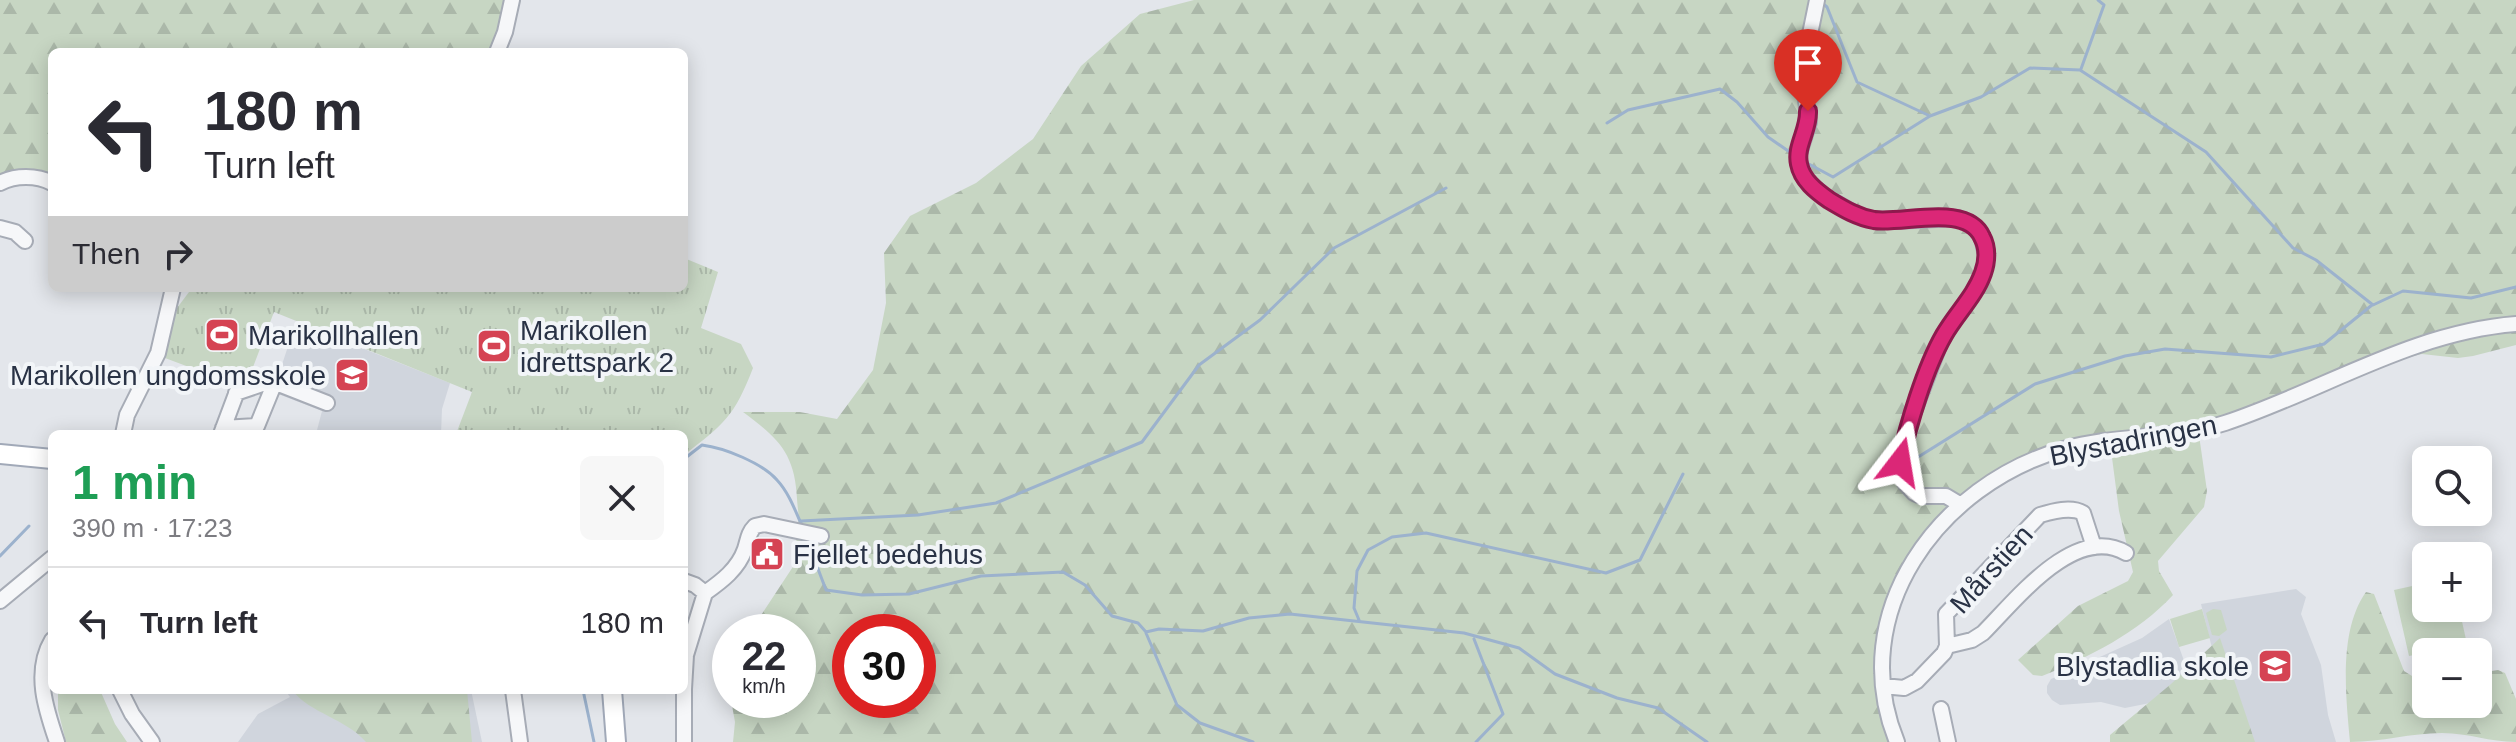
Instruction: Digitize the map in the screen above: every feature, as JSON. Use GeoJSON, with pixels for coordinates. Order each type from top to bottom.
{"type":"FeatureCollection","features":[{"type":"Feature","properties":{"kind":"main road"},"geometry":{"type":"LineString","coordinates":[[0,454],[48,459]]}},
{"type":"Feature","properties":{"kind":"main road"},"geometry":{"type":"LineString","coordinates":[[612,694],[616,742]]}},
{"type":"Feature","properties":{"kind":"street"},"geometry":{"type":"LineString","coordinates":[[499,48],[512,0]]}},
{"type":"Feature","properties":{"kind":"street"},"geometry":{"type":"LineString","coordinates":[[1817,0],[1802,73],[1809,122],[1798,157],[1804,178],[1824,196],[1863,218],[1893,221],[1958,218],[1972,224],[1982,237],[1986,256],[1983,273],[1942,338],[1911,419],[1900,462],[1905,483],[1914,493],[1946,496],[1961,505]]}},
{"type":"Feature","properties":{"kind":"street"},"geometry":{"type":"LineString","coordinates":[[0,183],[24,177],[48,182]]}},
{"type":"Feature","properties":{"kind":"street"},"geometry":{"type":"LineString","coordinates":[[0,228],[15,232],[25,241]]}},
{"type":"Feature","properties":{"kind":"street"},"geometry":{"type":"LineString","coordinates":[[124,430],[127,415],[158,353],[168,292]]}},
{"type":"Feature","properties":{"kind":"street","name":"Blystadringen"},"geometry":{"type":"LineString","coordinates":[[1897,742],[1887,715],[1882,663],[1887,625],[1908,566],[1927,540],[1961,505],[2001,477],[2062,449],[2196,431],[2249,414],[2432,341],[2477,329],[2516,324]]}},
{"type":"Feature","properties":{"kind":"street"},"geometry":{"type":"LineString","coordinates":[[222,430],[236,385],[271,381],[327,403]]}},
{"type":"Feature","properties":{"kind":"street"},"geometry":{"type":"LineString","coordinates":[[229,430],[257,426],[275,382]]}},
{"type":"Feature","properties":{"kind":"street","name":"Mårstien"},"geometry":{"type":"LineString","coordinates":[[1883,686],[1904,688],[1917,681],[1947,646],[1972,640],[1983,633],[2051,565],[2094,547],[2083,513],[2077,509],[2040,515],[1946,614],[1947,646]]}},
{"type":"Feature","properties":{"kind":"street"},"geometry":{"type":"LineString","coordinates":[[688,648],[705,593],[738,565],[748,536],[755,526],[764,524],[808,534]]}},
{"type":"Feature","properties":{"kind":"street"},"geometry":{"type":"LineString","coordinates":[[2094,547],[2116,547],[2126,553]]}},
{"type":"Feature","properties":{"kind":"street"},"geometry":{"type":"LineString","coordinates":[[0,601],[48,561]]}},
{"type":"Feature","properties":{"kind":"street"},"geometry":{"type":"LineString","coordinates":[[688,582],[705,593]]}},
{"type":"Feature","properties":{"kind":"street"},"geometry":{"type":"LineString","coordinates":[[48,647],[42,674],[45,706],[57,742]]}},
{"type":"Feature","properties":{"kind":"street"},"geometry":{"type":"LineString","coordinates":[[122,694],[152,742]]}},
{"type":"Feature","properties":{"kind":"street"},"geometry":{"type":"LineString","coordinates":[[514,694],[520,742]]}},
{"type":"Feature","properties":{"kind":"street"},"geometry":{"type":"LineString","coordinates":[[684,694],[684,742]]}},
{"type":"Feature","properties":{"kind":"street"},"geometry":{"type":"LineString","coordinates":[[1941,709],[1948,742]]}},
{"type":"Feature","properties":{"kind":"shaded area","name":"Marikollen ungdomsskole"},"geometry":{"type":"Polygon","coordinates":[[[296,322],[450,383],[442,409],[441,430],[317,430],[322,411],[273,392],[296,322]]]}},
{"type":"Feature","properties":{"kind":"shaded area","name":"Blystadlia skole"},"geometry":{"type":"Polygon","coordinates":[[[2296,589],[2306,597],[2301,614],[2321,665],[2328,715],[2336,742],[2247,742],[2211,644],[2201,604],[2296,589]]]}},
{"type":"Feature","properties":{"kind":"shaded area"},"geometry":{"type":"Polygon","coordinates":[[[2169,619],[2192,683],[2155,702],[2125,708],[2101,702],[2060,705],[2047,693],[2051,679],[2142,638],[2169,619]]]}},
{"type":"Feature","properties":{"kind":"shaded area"},"geometry":{"type":"Polygon","coordinates":[[[288,694],[472,694],[482,742],[238,742],[258,714],[290,697],[288,694]]]}},
{"type":"Feature","properties":{"kind":"green space"},"geometry":{"type":"Polygon","coordinates":[[[0,0],[521,0],[502,48],[48,48],[48,179],[0,173],[0,0]]]}},
{"type":"Feature","properties":{"kind":"green space"},"geometry":{"type":"Polygon","coordinates":[[[1194,0],[2516,0],[2516,345],[2473,356],[2458,358],[2422,354],[2372,366],[2199,435],[2207,491],[2204,507],[2158,561],[2159,571],[2173,595],[2144,621],[2112,643],[2042,676],[2033,675],[2018,660],[2078,606],[2128,581],[2133,572],[2119,511],[2111,450],[2072,453],[2005,478],[1978,497],[1927,544],[1887,624],[1891,701],[1904,742],[733,742],[734,718],[816,718],[816,614],[762,614],[802,553],[794,535],[798,517],[793,470],[775,439],[743,412],[800,412],[837,419],[873,370],[886,303],[884,253],[910,216],[976,183],[1033,139],[1081,66],[1140,14],[1194,0]]]}},
{"type":"Feature","properties":{"kind":"green space"},"geometry":{"type":"Polygon","coordinates":[[[688,260],[718,272],[701,328],[741,344],[753,368],[733,409],[688,452],[688,430],[458,430],[472,392],[274,312],[245,388],[165,358],[177,308],[189,292],[688,292],[688,260]]]}},
{"type":"Feature","properties":{"kind":"green space"},"geometry":{"type":"Polygon","coordinates":[[[2412,586],[2412,622],[2462,622],[2466,638],[2412,638],[2412,655],[2409,656],[2394,590],[2412,586]]]}},
{"type":"Feature","properties":{"kind":"green space"},"geometry":{"type":"Polygon","coordinates":[[[2366,592],[2374,594],[2404,671],[2412,676],[2412,718],[2492,718],[2492,671],[2498,670],[2505,673],[2516,699],[2516,742],[2442,733],[2350,742],[2346,665],[2351,626],[2366,592]]]}},
{"type":"Feature","properties":{"kind":"green space"},"geometry":{"type":"Polygon","coordinates":[[[2202,609],[2210,638],[2179,647],[2170,619],[2202,609]]]}},
{"type":"Feature","properties":{"kind":"green space"},"geometry":{"type":"Polygon","coordinates":[[[2213,609],[2221,610],[2227,630],[2219,636],[2212,635],[2206,613],[2213,609]]]}},
{"type":"Feature","properties":{"kind":"green space"},"geometry":{"type":"Polygon","coordinates":[[[2220,638],[2255,742],[2110,742],[2110,735],[2220,638]]]}},
{"type":"Feature","properties":{"kind":"green space"},"geometry":{"type":"Polygon","coordinates":[[[58,694],[102,694],[127,742],[66,742],[58,710],[58,694]]]}},
{"type":"Feature","properties":{"kind":"green space"},"geometry":{"type":"Polygon","coordinates":[[[296,694],[467,694],[472,742],[366,742],[348,727],[296,694]]]}},
{"type":"Feature","properties":{"kind":"waterway"},"geometry":{"type":"LineString","coordinates":[[2081,69],[2104,5],[2098,0]]}},
{"type":"Feature","properties":{"kind":"waterway"},"geometry":{"type":"LineString","coordinates":[[1821,2],[1827,7],[1857,82],[1930,116]]}},
{"type":"Feature","properties":{"kind":"waterway"},"geometry":{"type":"LineString","coordinates":[[1807,163],[1833,177],[1930,116],[1981,97],[2030,68],[2080,70],[2206,152],[2293,248],[2316,260],[2373,305],[2403,291],[2471,298],[2516,287]]}},
{"type":"Feature","properties":{"kind":"waterway"},"geometry":{"type":"LineString","coordinates":[[1607,123],[1628,110],[1720,89],[1737,102],[1768,137],[1794,155]]}},
{"type":"Feature","properties":{"kind":"waterway"},"geometry":{"type":"LineString","coordinates":[[801,521],[918,515],[996,503],[1142,442],[1199,365],[1260,320],[1334,248],[1446,188]]}},
{"type":"Feature","properties":{"kind":"waterway"},"geometry":{"type":"LineString","coordinates":[[1907,464],[2035,384],[2125,356],[2165,349],[2271,357],[2324,344],[2372,305]]}},
{"type":"Feature","properties":{"kind":"waterway"},"geometry":{"type":"LineString","coordinates":[[688,456],[702,445],[753,462],[781,485],[802,526]]}},
{"type":"Feature","properties":{"kind":"waterway"},"geometry":{"type":"LineString","coordinates":[[1359,620],[1354,608],[1357,571],[1368,550],[1392,537],[1426,533],[1606,573],[1640,560],[1683,474]]}},
{"type":"Feature","properties":{"kind":"waterway"},"geometry":{"type":"LineString","coordinates":[[0,556],[29,526]]}},
{"type":"Feature","properties":{"kind":"waterway"},"geometry":{"type":"LineString","coordinates":[[806,537],[826,590],[862,595],[909,594],[981,576],[1063,572],[1085,585],[1112,616],[1138,623],[1146,632],[1159,629],[1203,631],[1249,618],[1290,614],[1464,633],[1519,648],[1555,674],[1617,698],[1658,708],[1707,742]]}},
{"type":"Feature","properties":{"kind":"waterway"},"geometry":{"type":"LineString","coordinates":[[1146,633],[1177,705],[1200,723],[1253,742]]}},
{"type":"Feature","properties":{"kind":"waterway"},"geometry":{"type":"LineString","coordinates":[[1474,639],[1503,714],[1476,742]]}},
{"type":"Feature","properties":{"kind":"waterway"},"geometry":{"type":"LineString","coordinates":[[584,694],[594,742]]}},
{"type":"Feature","properties":{"kind":"place","name":"Marikollhallen"},"geometry":{"type":"Point","coordinates":[222,335]}},
{"type":"Feature","properties":{"kind":"place","name":"Marikollen idrettspark 2"},"geometry":{"type":"Point","coordinates":[494,346]}},
{"type":"Feature","properties":{"kind":"place","name":"Marikollen ungdomsskole"},"geometry":{"type":"Point","coordinates":[352,375]}},
{"type":"Feature","properties":{"kind":"place","name":"Fjellet bedehus"},"geometry":{"type":"Point","coordinates":[767,554]}},
{"type":"Feature","properties":{"kind":"place","name":"Blystadlia skole"},"geometry":{"type":"Point","coordinates":[2275,666]}},
{"type":"Feature","properties":{"kind":"route"},"geometry":{"type":"LineString","coordinates":[[1808,111],[1809,122],[1799,149],[1799,164],[1804,178],[1824,196],[1863,218],[1906,221],[1945,217],[1965,220],[1978,231],[1985,247],[1983,273],[1942,338],[1911,419],[1900,462]]}}]}
